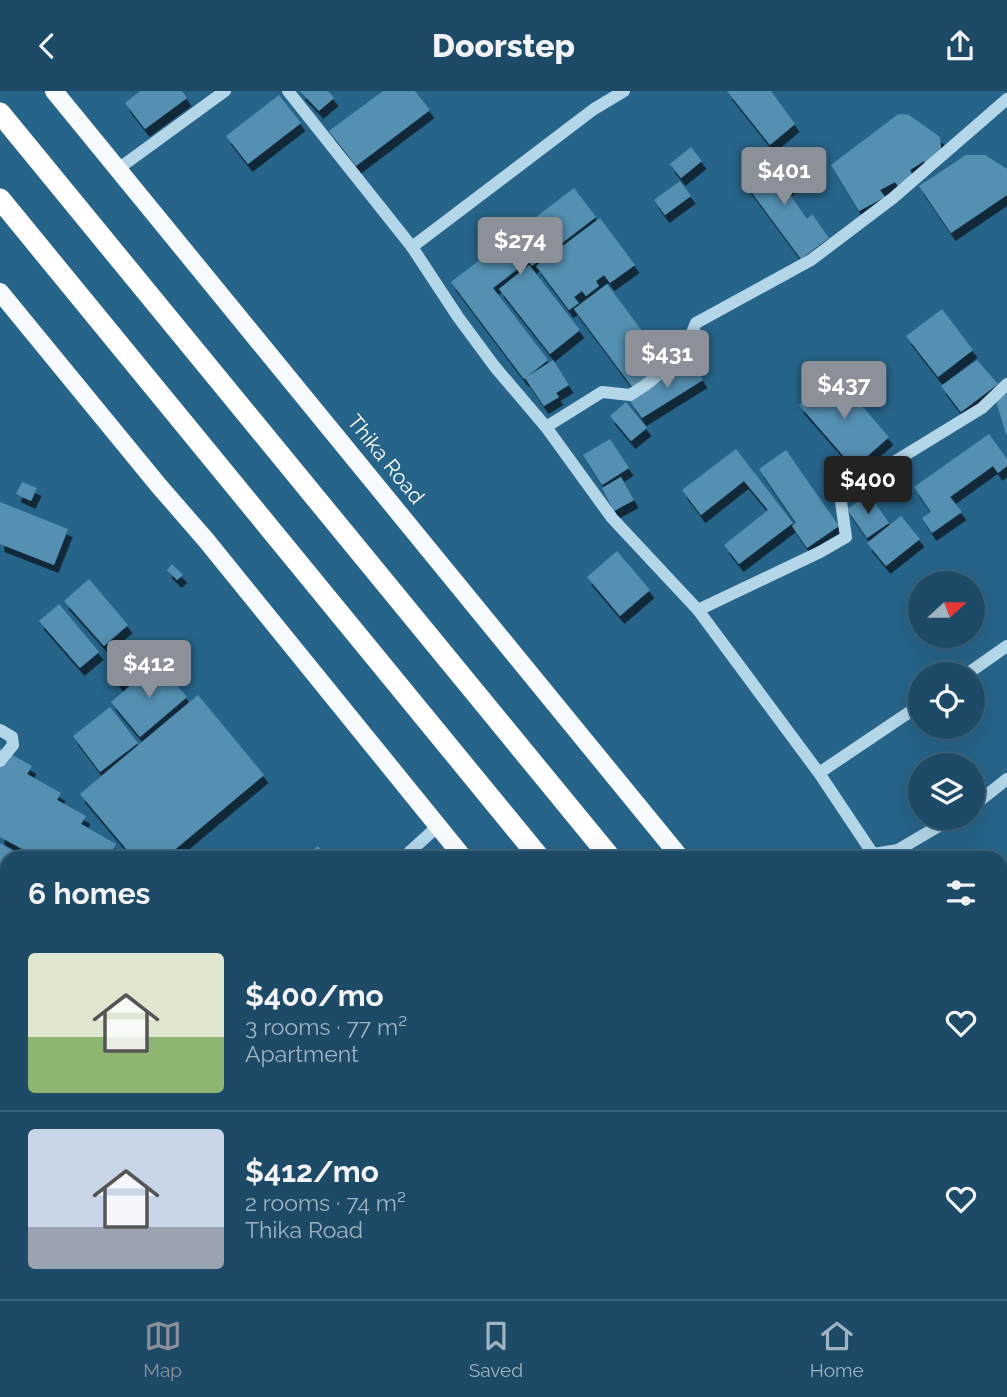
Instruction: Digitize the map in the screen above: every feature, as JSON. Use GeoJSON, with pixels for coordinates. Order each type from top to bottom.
{"type":"FeatureCollection","features":[{"type":"Feature","properties":{"kind":"highway"},"geometry":{"type":"LineString","coordinates":[[0,113],[605,851]]}},
{"type":"Feature","properties":{"kind":"highway"},"geometry":{"type":"LineString","coordinates":[[0,199],[534,851]]}},
{"type":"Feature","properties":{"kind":"main road","name":"Thika Road"},"geometry":{"type":"LineString","coordinates":[[54,91],[675,851]]}},
{"type":"Feature","properties":{"kind":"main road"},"geometry":{"type":"LineString","coordinates":[[0,292],[206,540],[458,851]]}},
{"type":"Feature","properties":{"kind":"street"},"geometry":{"type":"LineString","coordinates":[[118,169],[225,91]]}},
{"type":"Feature","properties":{"kind":"street"},"geometry":{"type":"LineString","coordinates":[[288,91],[412,247],[495,367],[546,427],[612,517],[698,610],[820,773],[868,851]]}},
{"type":"Feature","properties":{"kind":"street"},"geometry":{"type":"LineString","coordinates":[[412,247],[594,109],[624,91]]}},
{"type":"Feature","properties":{"kind":"street"},"geometry":{"type":"LineString","coordinates":[[546,427],[602,392],[629,395],[644,386],[682,357],[696,323],[811,260],[893,198],[1007,99]]}},
{"type":"Feature","properties":{"kind":"street"},"geometry":{"type":"LineString","coordinates":[[698,610],[846,537],[840,495],[982,408],[1007,384]]}},
{"type":"Feature","properties":{"kind":"street"},"geometry":{"type":"LineString","coordinates":[[984,662],[1007,646]]}},
{"type":"Feature","properties":{"kind":"street"},"geometry":{"type":"LineString","coordinates":[[820,773],[908,713]]}},
{"type":"Feature","properties":{"kind":"street"},"geometry":{"type":"LineString","coordinates":[[0,730],[12,737],[13,745],[0,761]]}},
{"type":"Feature","properties":{"kind":"street"},"geometry":{"type":"LineString","coordinates":[[985,796],[1007,779]]}},
{"type":"Feature","properties":{"kind":"street"},"geometry":{"type":"LineString","coordinates":[[411,851],[438,826]]}},
{"type":"Feature","properties":{"kind":"street"},"geometry":{"type":"LineString","coordinates":[[894,851],[932,830]]}},
{"type":"Feature","properties":{"kind":"building"},"geometry":{"type":"Polygon","coordinates":[[[140,91],[182,91],[187,98],[145,129],[125,103],[140,91]]]}},
{"type":"Feature","properties":{"kind":"building"},"geometry":{"type":"Polygon","coordinates":[[[300,91],[328,91],[334,98],[319,111],[300,91]]]}},
{"type":"Feature","properties":{"kind":"building"},"geometry":{"type":"Polygon","coordinates":[[[383,91],[415,91],[430,110],[356,166],[329,131],[383,91]]]}},
{"type":"Feature","properties":{"kind":"building"},"geometry":{"type":"Polygon","coordinates":[[[727,91],[771,91],[795,124],[770,145],[727,91]]]}},
{"type":"Feature","properties":{"kind":"building"},"geometry":{"type":"Polygon","coordinates":[[[279,95],[301,123],[248,164],[226,136],[279,95]]]}},
{"type":"Feature","properties":{"kind":"building"},"geometry":{"type":"Polygon","coordinates":[[[901,114],[909,115],[940,137],[940,153],[927,165],[924,161],[910,170],[913,176],[898,186],[895,182],[880,190],[885,197],[859,211],[831,165],[901,114]]]}},
{"type":"Feature","properties":{"kind":"building"},"geometry":{"type":"Polygon","coordinates":[[[691,147],[702,161],[681,178],[670,164],[691,147]]]}},
{"type":"Feature","properties":{"kind":"building"},"geometry":{"type":"Polygon","coordinates":[[[771,154],[792,184],[786,189],[807,219],[812,214],[829,238],[801,259],[741,178],[771,154]]]}},
{"type":"Feature","properties":{"kind":"building"},"geometry":{"type":"Polygon","coordinates":[[[966,155],[985,155],[1007,169],[1007,195],[951,233],[919,186],[966,155]]]}},
{"type":"Feature","properties":{"kind":"building"},"geometry":{"type":"Polygon","coordinates":[[[680,181],[691,196],[665,215],[654,200],[680,181]]]}},
{"type":"Feature","properties":{"kind":"building"},"geometry":{"type":"Polygon","coordinates":[[[574,188],[596,217],[532,266],[528,261],[493,288],[548,360],[524,379],[451,282],[574,188]]]}},
{"type":"Feature","properties":{"kind":"building"},"geometry":{"type":"Polygon","coordinates":[[[600,218],[635,265],[610,283],[604,275],[596,281],[599,286],[586,296],[582,291],[574,297],[579,303],[569,310],[536,266],[600,218]]]}},
{"type":"Feature","properties":{"kind":"building"},"geometry":{"type":"Polygon","coordinates":[[[529,265],[580,330],[550,354],[499,289],[529,265]]]}},
{"type":"Feature","properties":{"kind":"building"},"geometry":{"type":"Polygon","coordinates":[[[607,284],[666,363],[633,388],[574,309],[607,284]]]}},
{"type":"Feature","properties":{"kind":"building"},"geometry":{"type":"Polygon","coordinates":[[[942,309],[973,350],[938,377],[906,336],[942,309]]]}},
{"type":"Feature","properties":{"kind":"building"},"geometry":{"type":"Polygon","coordinates":[[[553,360],[569,385],[556,393],[559,397],[544,406],[525,378],[553,360]]]}},
{"type":"Feature","properties":{"kind":"building"},"geometry":{"type":"Polygon","coordinates":[[[977,360],[998,384],[961,412],[941,386],[977,360]]]}},
{"type":"Feature","properties":{"kind":"building"},"geometry":{"type":"Polygon","coordinates":[[[691,362],[703,380],[642,418],[630,401],[691,362]]]}},
{"type":"Feature","properties":{"kind":"building"},"geometry":{"type":"Polygon","coordinates":[[[834,374],[889,437],[854,468],[799,405],[834,374]]]}},
{"type":"Feature","properties":{"kind":"building"},"geometry":{"type":"Polygon","coordinates":[[[1007,393],[1007,434],[1006,434],[996,401],[1007,393]]]}},
{"type":"Feature","properties":{"kind":"building"},"geometry":{"type":"Polygon","coordinates":[[[626,402],[647,428],[631,441],[610,416],[626,402]]]}},
{"type":"Feature","properties":{"kind":"building"},"geometry":{"type":"Polygon","coordinates":[[[989,434],[1007,459],[1007,466],[998,473],[993,466],[950,497],[962,512],[932,533],[922,518],[931,512],[914,487],[989,434]]]}},
{"type":"Feature","properties":{"kind":"building"},"geometry":{"type":"Polygon","coordinates":[[[610,439],[629,468],[602,485],[583,455],[610,439]]]}},
{"type":"Feature","properties":{"kind":"building"},"geometry":{"type":"Polygon","coordinates":[[[736,449],[793,523],[739,564],[724,545],[768,510],[744,481],[701,515],[682,490],[736,449]]]}},
{"type":"Feature","properties":{"kind":"building"},"geometry":{"type":"Polygon","coordinates":[[[786,450],[839,526],[807,548],[792,526],[796,523],[759,469],[786,450]]]}},
{"type":"Feature","properties":{"kind":"building"},"geometry":{"type":"Polygon","coordinates":[[[621,477],[634,500],[614,511],[602,488],[621,477]]]}},
{"type":"Feature","properties":{"kind":"building"},"geometry":{"type":"Polygon","coordinates":[[[22,482],[37,488],[31,501],[16,494],[22,482]]]}},
{"type":"Feature","properties":{"kind":"building"},"geometry":{"type":"Polygon","coordinates":[[[869,494],[889,523],[867,538],[847,509],[869,494]]]}},
{"type":"Feature","properties":{"kind":"building"},"geometry":{"type":"Polygon","coordinates":[[[0,502],[68,529],[54,565],[0,544],[0,502]]]}},
{"type":"Feature","properties":{"kind":"building"},"geometry":{"type":"Polygon","coordinates":[[[901,516],[920,539],[886,566],[867,543],[901,516]]]}},
{"type":"Feature","properties":{"kind":"building"},"geometry":{"type":"Polygon","coordinates":[[[617,551],[650,590],[620,616],[587,577],[617,551]]]}},
{"type":"Feature","properties":{"kind":"building"},"geometry":{"type":"Polygon","coordinates":[[[172,564],[183,575],[177,580],[167,570],[172,564]]]}},
{"type":"Feature","properties":{"kind":"building"},"geometry":{"type":"Polygon","coordinates":[[[89,579],[128,625],[104,646],[64,601],[89,579]]]}},
{"type":"Feature","properties":{"kind":"building"},"geometry":{"type":"Polygon","coordinates":[[[59,604],[99,652],[80,668],[39,621],[59,604]]]}},
{"type":"Feature","properties":{"kind":"building"},"geometry":{"type":"Polygon","coordinates":[[[147,644],[157,656],[121,686],[111,675],[147,644]]]}},
{"type":"Feature","properties":{"kind":"building"},"geometry":{"type":"Polygon","coordinates":[[[158,662],[187,697],[140,737],[111,702],[158,662]]]}},
{"type":"Feature","properties":{"kind":"building"},"geometry":{"type":"Polygon","coordinates":[[[198,695],[264,775],[173,851],[128,851],[80,794],[198,695]]]}},
{"type":"Feature","properties":{"kind":"building"},"geometry":{"type":"Polygon","coordinates":[[[110,707],[138,743],[100,772],[73,736],[110,707]]]}},
{"type":"Feature","properties":{"kind":"building"},"geometry":{"type":"Polygon","coordinates":[[[0,748],[32,766],[27,774],[61,793],[57,800],[86,816],[81,824],[116,844],[112,851],[26,851],[0,837],[0,748]]]}},
{"type":"Feature","properties":{"kind":"building"},"geometry":{"type":"Polygon","coordinates":[[[0,843],[14,851],[0,851],[0,843]]]}}]}
